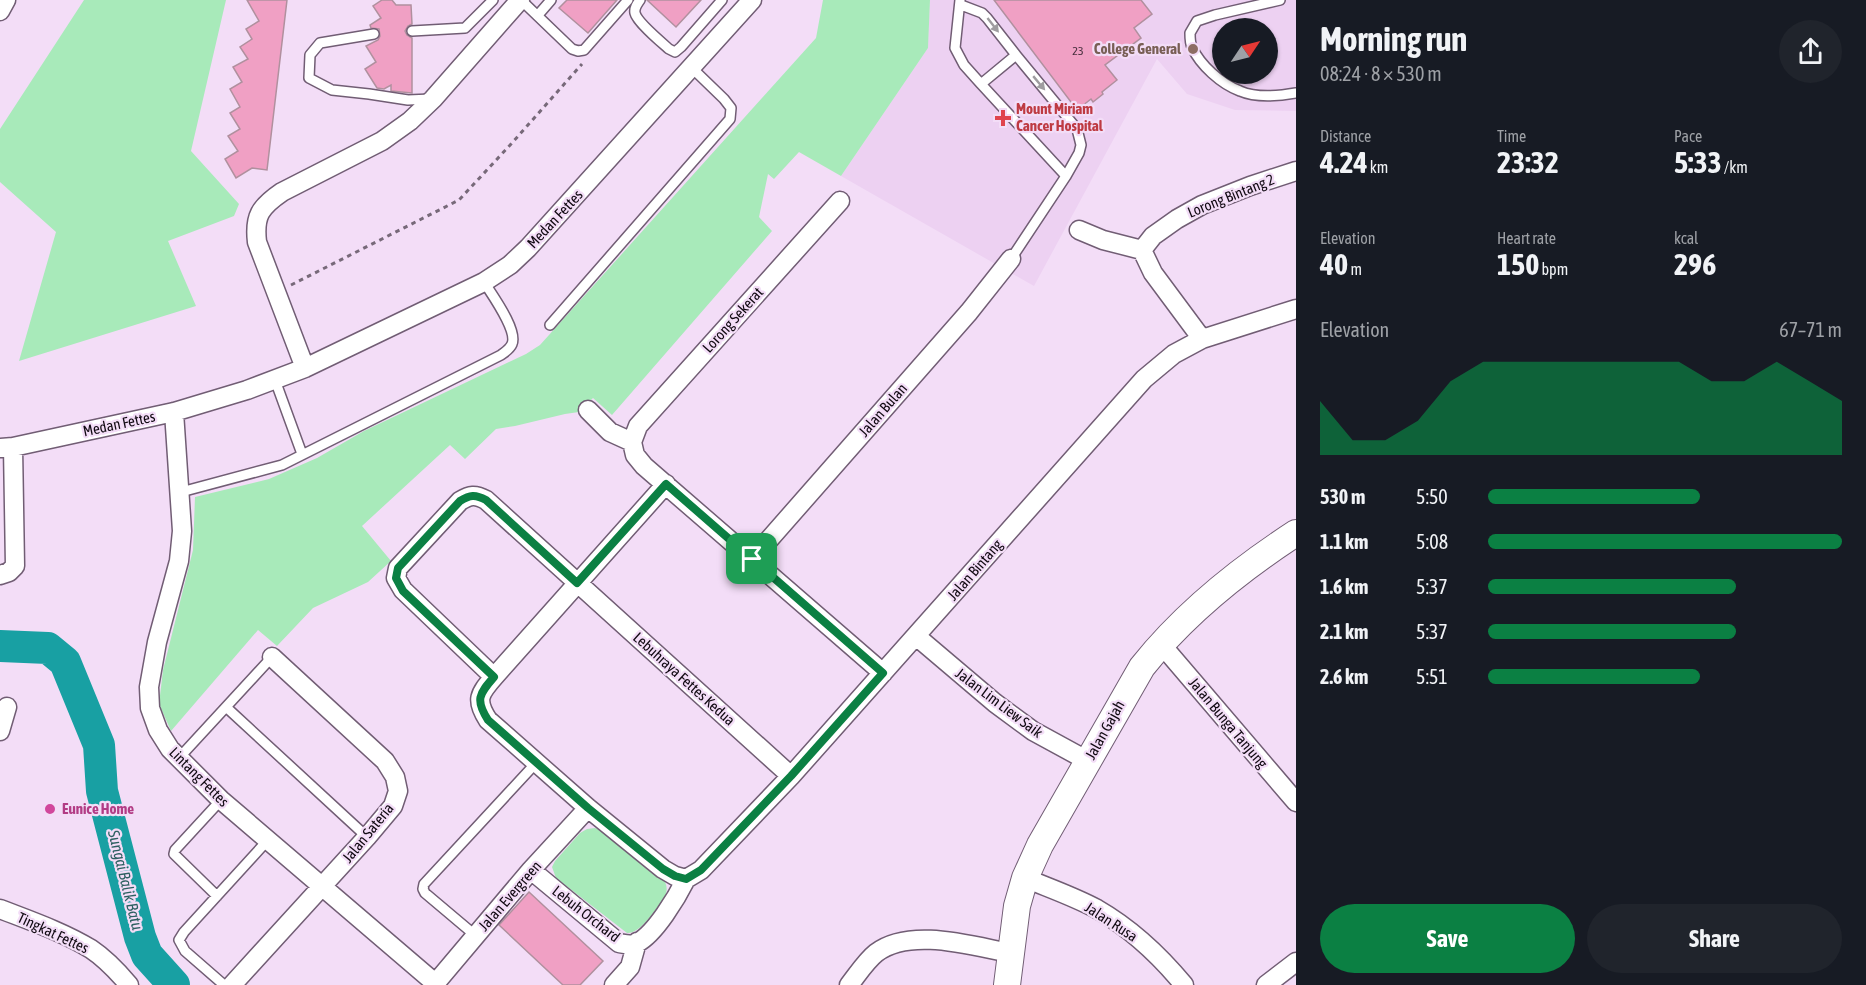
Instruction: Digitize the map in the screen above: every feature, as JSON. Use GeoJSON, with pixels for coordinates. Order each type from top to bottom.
{"type":"FeatureCollection","features":[{"type":"Feature","properties":{"kind":"street"},"geometry":{"type":"LineString","coordinates":[[0,11],[6,0]]}},
{"type":"Feature","properties":{"kind":"street"},"geometry":{"type":"LineString","coordinates":[[305,368],[257,243],[255,226],[259,212],[268,201],[282,192],[394,134],[433,99],[521,0]]}},
{"type":"Feature","properties":{"kind":"street","name":"Medan Fettes"},"geometry":{"type":"LineString","coordinates":[[7,448],[174,412],[247,390],[305,368],[484,282],[510,265],[528,248],[692,68],[744,3]]}},
{"type":"Feature","properties":{"kind":"street","name":"Lorong Bintang 2"},"geometry":{"type":"LineString","coordinates":[[1142,250],[1153,236],[1202,205],[1296,171]]}},
{"type":"Feature","properties":{"kind":"street","name":"Lorong Sekerat"},"geometry":{"type":"LineString","coordinates":[[632,442],[638,426],[840,201]]}},
{"type":"Feature","properties":{"kind":"street"},"geometry":{"type":"LineString","coordinates":[[1079,230],[1103,240],[1142,250],[1153,273],[1202,339]]}},
{"type":"Feature","properties":{"kind":"street","name":"Jalan Bulan"},"geometry":{"type":"LineString","coordinates":[[752,559],[969,312],[1011,259]]}},
{"type":"Feature","properties":{"kind":"street","name":"Jalan Bintang"},"geometry":{"type":"LineString","coordinates":[[686,879],[701,870],[791,776],[1144,378],[1174,354],[1202,339],[1296,309]]}},
{"type":"Feature","properties":{"kind":"street"},"geometry":{"type":"LineString","coordinates":[[588,410],[610,432],[632,442],[635,455],[644,466],[883,673]]}},
{"type":"Feature","properties":{"kind":"street","name":"Lintang Fettes"},"geometry":{"type":"LineString","coordinates":[[174,412],[182,531],[179,561],[157,642],[149,687],[150,708],[158,730],[178,759],[221,801],[434,984]]}},
{"type":"Feature","properties":{"kind":"street"},"geometry":{"type":"LineString","coordinates":[[0,575],[9,572],[15,566],[7,448]]}},
{"type":"Feature","properties":{"kind":"street"},"geometry":{"type":"LineString","coordinates":[[666,484],[494,677],[482,692],[480,700],[482,710],[488,720],[588,808],[663,869],[686,879]]}},
{"type":"Feature","properties":{"kind":"street","name":"Lebuhraya Fettes Kedua"},"geometry":{"type":"LineString","coordinates":[[494,677],[403,591],[396,578],[398,568],[460,501],[470,495],[486,500],[791,776]]}},
{"type":"Feature","properties":{"kind":"street","name":"Jalan Gajah"},"geometry":{"type":"LineString","coordinates":[[1007,985],[1017,906],[1025,878],[1040,845],[1126,692],[1161,644],[1216,592],[1261,555],[1296,533]]}},
{"type":"Feature","properties":{"kind":"street","name":"Jalan Lim Liew Saik"},"geometry":{"type":"LineString","coordinates":[[916,636],[1033,731],[1088,761]]}},
{"type":"Feature","properties":{"kind":"street","name":"Jalan Bunga Tanjung"},"geometry":{"type":"LineString","coordinates":[[1161,644],[1296,802]]}},
{"type":"Feature","properties":{"kind":"street","name":"Jalan Sateria"},"geometry":{"type":"LineString","coordinates":[[232,985],[367,837],[393,806],[398,791],[395,777],[386,761],[272,657]]}},
{"type":"Feature","properties":{"kind":"street"},"geometry":{"type":"LineString","coordinates":[[0,731],[7,707]]}},
{"type":"Feature","properties":{"kind":"street","name":"Jalan Evergreen"},"geometry":{"type":"LineString","coordinates":[[434,984],[531,870],[588,808]]}},
{"type":"Feature","properties":{"kind":"street","name":"Lebuh Orchard"},"geometry":{"type":"LineString","coordinates":[[531,870],[619,943],[630,945],[638,942],[658,922],[677,898],[686,879]]}},
{"type":"Feature","properties":{"kind":"street","name":"Jalan Rusa"},"geometry":{"type":"LineString","coordinates":[[1025,878],[1096,909],[1124,926],[1146,945],[1184,985]]}},
{"type":"Feature","properties":{"kind":"street","name":"Tingkat Fettes"},"geometry":{"type":"LineString","coordinates":[[0,909],[59,932],[93,950],[113,966],[129,985]]}},
{"type":"Feature","properties":{"kind":"street"},"geometry":{"type":"LineString","coordinates":[[849,985],[875,953],[892,944],[913,940],[942,941],[1010,953]]}},
{"type":"Feature","properties":{"kind":"street"},"geometry":{"type":"LineString","coordinates":[[614,985],[630,967],[638,942]]}},
{"type":"Feature","properties":{"kind":"street"},"geometry":{"type":"LineString","coordinates":[[1266,985],[1296,962]]}},
{"type":"Feature","properties":{"kind":"lane"},"geometry":{"type":"LineString","coordinates":[[412,31],[465,28],[493,0]]}},
{"type":"Feature","properties":{"kind":"lane"},"geometry":{"type":"LineString","coordinates":[[521,0],[572,49],[578,51],[584,50],[628,0]]}},
{"type":"Feature","properties":{"kind":"lane"},"geometry":{"type":"LineString","coordinates":[[538,15],[551,0]]}},
{"type":"Feature","properties":{"kind":"lane"},"geometry":{"type":"LineString","coordinates":[[640,0],[634,12],[638,19],[675,52],[722,0]]}},
{"type":"Feature","properties":{"kind":"lane"},"geometry":{"type":"LineString","coordinates":[[1280,0],[1197,21],[1190,33],[1192,46],[1202,62],[1217,78],[1240,92],[1264,95],[1296,93]]}},
{"type":"Feature","properties":{"kind":"lane"},"geometry":{"type":"LineString","coordinates":[[1011,259],[1066,176],[1081,145],[1077,129],[987,18],[982,13],[961,3],[955,48],[964,65],[1066,176]]}},
{"type":"Feature","properties":{"kind":"lane"},"geometry":{"type":"LineString","coordinates":[[374,34],[320,43],[310,55],[309,78],[332,90],[408,100],[433,99]]}},
{"type":"Feature","properties":{"kind":"lane"},"geometry":{"type":"LineString","coordinates":[[981,84],[1016,56]]}},
{"type":"Feature","properties":{"kind":"lane"},"geometry":{"type":"LineString","coordinates":[[550,325],[730,119],[731,108],[692,68]]}},
{"type":"Feature","properties":{"kind":"lane"},"geometry":{"type":"LineString","coordinates":[[180,492],[275,467],[501,355],[512,344],[513,337],[509,324],[484,282]]}},
{"type":"Feature","properties":{"kind":"lane"},"geometry":{"type":"LineString","coordinates":[[274,380],[302,454]]}},
{"type":"Feature","properties":{"kind":"lane"},"geometry":{"type":"LineString","coordinates":[[178,759],[272,657]]}},
{"type":"Feature","properties":{"kind":"lane"},"geometry":{"type":"LineString","coordinates":[[226,707],[367,837]]}},
{"type":"Feature","properties":{"kind":"lane"},"geometry":{"type":"LineString","coordinates":[[476,936],[425,893],[424,884],[536,762]]}},
{"type":"Feature","properties":{"kind":"lane"},"geometry":{"type":"LineString","coordinates":[[217,896],[174,854],[175,850],[221,801]]}},
{"type":"Feature","properties":{"kind":"lane"},"geometry":{"type":"LineString","coordinates":[[224,985],[185,951],[179,940],[267,841]]}},
{"type":"Feature","properties":{"kind":"path"},"geometry":{"type":"LineString","coordinates":[[299,282],[459,200],[583,63]]}},
{"type":"Feature","properties":{"kind":"shaded area","name":"Mount Miriam Cancer Hospital"},"geometry":{"type":"Polygon","coordinates":[[[930,0],[1296,0],[1296,111],[1235,110],[1187,94],[1157,59],[1034,286],[841,176],[928,48],[930,0]]]}},
{"type":"Feature","properties":{"kind":"green space"},"geometry":{"type":"Polygon","coordinates":[[[84,0],[226,0],[191,151],[239,204],[234,216],[168,241],[196,306],[19,361],[56,232],[0,182],[0,129],[84,0]]]}},
{"type":"Feature","properties":{"kind":"green space"},"geometry":{"type":"Polygon","coordinates":[[[823,0],[930,0],[928,48],[841,176],[799,152],[774,179],[768,174],[759,217],[772,231],[612,415],[593,398],[579,412],[496,429],[465,459],[450,445],[362,526],[391,561],[368,582],[313,608],[277,646],[258,630],[171,731],[159,704],[163,670],[193,550],[195,497],[269,479],[317,458],[364,431],[526,354],[540,345],[816,38],[823,0]]]}},
{"type":"Feature","properties":{"kind":"green space"},"geometry":{"type":"Polygon","coordinates":[[[595,828],[603,831],[662,877],[666,884],[665,897],[648,919],[632,932],[627,933],[556,878],[552,867],[580,833],[595,828]]]}},
{"type":"Feature","properties":{"kind":"building"},"geometry":{"type":"Polygon","coordinates":[[[247,0],[287,0],[267,170],[252,168],[236,178],[225,159],[238,151],[228,136],[240,129],[230,113],[240,107],[230,89],[242,82],[233,67],[248,59],[240,47],[252,39],[246,29],[259,21],[247,0]]]}},
{"type":"Feature","properties":{"kind":"building"},"geometry":{"type":"Polygon","coordinates":[[[382,0],[392,0],[396,5],[411,5],[412,24],[405,31],[412,38],[412,93],[391,91],[391,85],[384,89],[377,88],[365,69],[376,62],[366,46],[378,40],[380,36],[379,29],[371,28],[370,25],[381,18],[373,6],[382,0]]]}},
{"type":"Feature","properties":{"kind":"building"},"geometry":{"type":"Polygon","coordinates":[[[567,0],[617,0],[588,33],[559,8],[567,0]]]}},
{"type":"Feature","properties":{"kind":"building"},"geometry":{"type":"Polygon","coordinates":[[[647,0],[701,0],[676,27],[647,0]]]}},
{"type":"Feature","properties":{"kind":"building"},"geometry":{"type":"Polygon","coordinates":[[[994,0],[1141,0],[1152,14],[1134,28],[1141,38],[1105,65],[1117,80],[1093,102],[1091,99],[1077,110],[994,0]]]}},
{"type":"Feature","properties":{"kind":"building"},"geometry":{"type":"Polygon","coordinates":[[[529,892],[603,961],[580,985],[563,985],[499,925],[529,892]]]}},
{"type":"Feature","properties":{"kind":"waterway","name":"Sungai Balik Batu"},"geometry":{"type":"LineString","coordinates":[[0,646],[48,648],[65,662],[99,745],[102,791],[140,937],[147,955],[174,985]]}},
{"type":"Feature","properties":{"kind":"place","name":"College General"},"geometry":{"type":"Point","coordinates":[1193,49]}},
{"type":"Feature","properties":{"kind":"place","name":"Mount Miriam Cancer Hospital"},"geometry":{"type":"Point","coordinates":[1003,118]}},
{"type":"Feature","properties":{"kind":"place","name":"Eunice Home"},"geometry":{"type":"Point","coordinates":[50,809]}},
{"type":"Feature","properties":{"kind":"route"},"geometry":{"type":"LineString","coordinates":[[666,484],[752,559],[883,673],[791,776],[701,870],[686,879],[663,869],[588,808],[488,720],[482,710],[480,700],[482,692],[494,677],[403,591],[396,578],[398,568],[460,501],[470,495],[486,500],[577,583],[666,484]]}}]}
